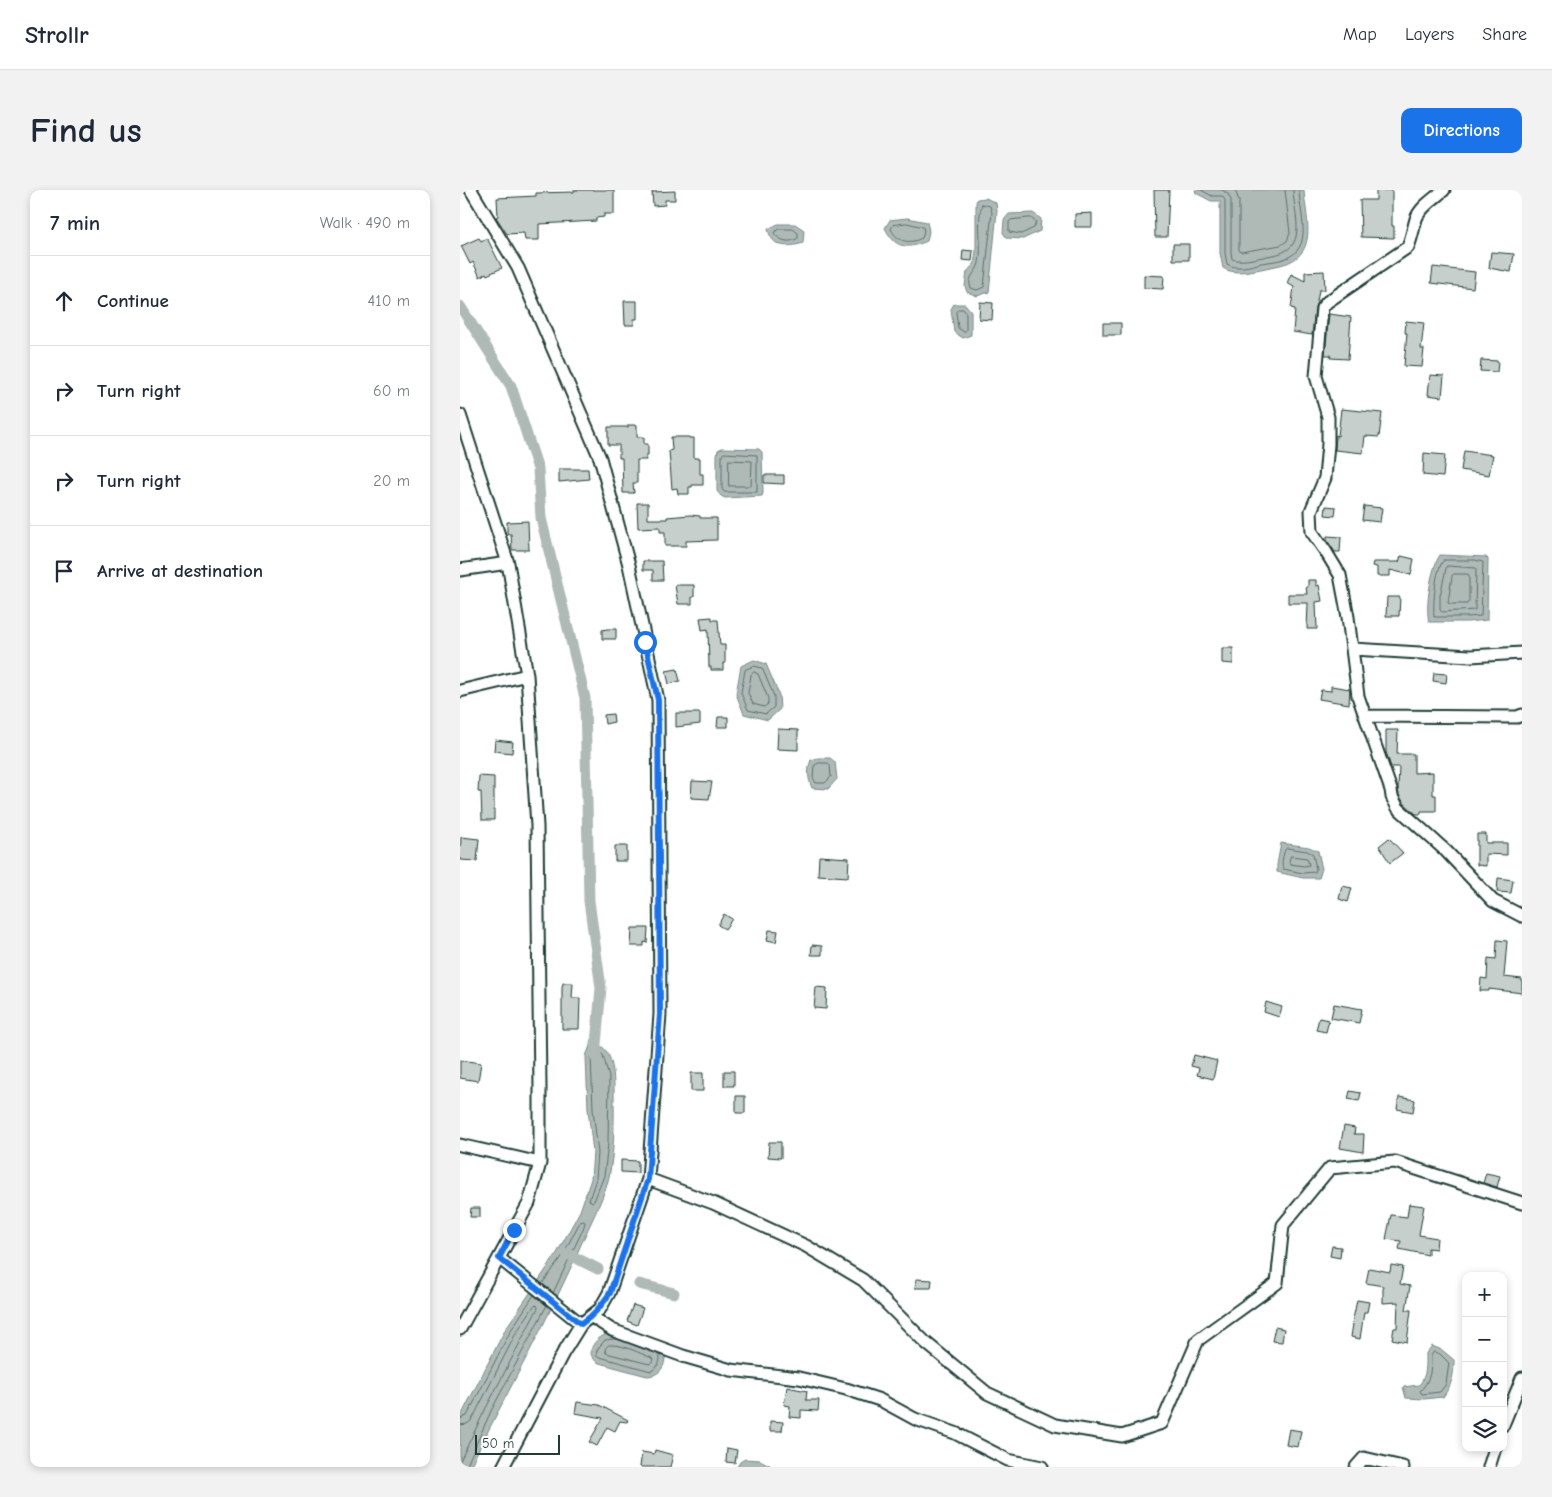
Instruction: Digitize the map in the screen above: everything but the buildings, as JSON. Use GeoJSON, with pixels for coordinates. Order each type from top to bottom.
{"type":"FeatureCollection","features":[{"type":"Feature","properties":{"kind":"street"},"geometry":{"type":"LineString","coordinates":[[471,190],[518,268],[600,458],[629,565],[658,700],[660,1014],[648,1179],[610,1293],[600,1309],[581,1324],[563,1353],[502,1467]]}},
{"type":"Feature","properties":{"kind":"street"},"geometry":{"type":"LineString","coordinates":[[1444,190],[1423,207],[1416,218],[1413,235],[1408,247],[1327,302],[1322,308],[1316,376],[1328,417],[1328,444],[1325,478],[1310,511],[1312,532],[1340,575],[1348,617],[1358,696],[1392,797],[1398,808],[1446,851],[1493,901],[1522,916]]}},
{"type":"Feature","properties":{"kind":"street"},"geometry":{"type":"LineString","coordinates":[[460,415],[508,563],[527,675],[537,826],[540,1162],[529,1203],[460,1328]]}},
{"type":"Feature","properties":{"kind":"street"},"geometry":{"type":"LineString","coordinates":[[460,570],[508,563]]}},
{"type":"Feature","properties":{"kind":"street"},"geometry":{"type":"LineString","coordinates":[[1352,649],[1470,656],[1522,653]]}},
{"type":"Feature","properties":{"kind":"street"},"geometry":{"type":"LineString","coordinates":[[460,690],[527,675]]}},
{"type":"Feature","properties":{"kind":"street"},"geometry":{"type":"LineString","coordinates":[[1366,716],[1517,717],[1522,715]]}},
{"type":"Feature","properties":{"kind":"street"},"geometry":{"type":"LineString","coordinates":[[460,1145],[540,1162]]}},
{"type":"Feature","properties":{"kind":"street"},"geometry":{"type":"LineString","coordinates":[[648,1179],[713,1203],[806,1246],[863,1280],[925,1342],[987,1393],[1055,1424],[1122,1436],[1162,1423],[1198,1340],[1277,1283],[1283,1225],[1330,1168],[1395,1162],[1522,1203]]}},
{"type":"Feature","properties":{"kind":"street"},"geometry":{"type":"LineString","coordinates":[[499,1258],[581,1324]]}},
{"type":"Feature","properties":{"kind":"street"},"geometry":{"type":"LineString","coordinates":[[592,1317],[612,1330],[684,1356],[731,1370],[799,1378],[846,1389],[871,1398],[916,1419],[955,1433],[1008,1460],[1042,1467]]}},
{"type":"Feature","properties":{"kind":"street"},"geometry":{"type":"LineString","coordinates":[[1507,1415],[1522,1378]]}},
{"type":"Feature","properties":{"kind":"street"},"geometry":{"type":"LineString","coordinates":[[1490,1467],[1494,1452]]}},
{"type":"Feature","properties":{"kind":"street"},"geometry":{"type":"LineString","coordinates":[[1356,1467],[1364,1458],[1403,1467]]}},
{"type":"Feature","properties":{"kind":"water"},"geometry":{"type":"Polygon","coordinates":[[[1195,190],[1304,190],[1308,231],[1307,241],[1303,250],[1297,257],[1277,266],[1241,272],[1223,268],[1220,253],[1220,201],[1211,201],[1196,193],[1195,190]]]}},
{"type":"Feature","properties":{"kind":"water"},"geometry":{"type":"Polygon","coordinates":[[[986,198],[996,203],[997,211],[989,292],[977,296],[967,292],[965,286],[967,272],[974,264],[976,251],[976,203],[977,199],[986,198]]]}},
{"type":"Feature","properties":{"kind":"water"},"geometry":{"type":"Polygon","coordinates":[[[1033,213],[1041,219],[1040,231],[1023,239],[1007,238],[1003,233],[1004,220],[1009,214],[1033,213]]]}},
{"type":"Feature","properties":{"kind":"water"},"geometry":{"type":"Polygon","coordinates":[[[907,218],[927,222],[929,231],[927,241],[907,246],[893,240],[885,228],[890,220],[907,218]]]}},
{"type":"Feature","properties":{"kind":"water"},"geometry":{"type":"Polygon","coordinates":[[[778,224],[795,224],[804,230],[803,243],[786,246],[773,240],[768,229],[778,224]]]}},
{"type":"Feature","properties":{"kind":"water"},"geometry":{"type":"Polygon","coordinates":[[[954,304],[965,304],[971,311],[971,335],[963,338],[954,332],[951,309],[954,304]]]}},
{"type":"Feature","properties":{"kind":"water"},"geometry":{"type":"Polygon","coordinates":[[[722,448],[759,449],[762,452],[762,496],[725,498],[721,496],[717,491],[717,455],[718,450],[722,448]]]}},
{"type":"Feature","properties":{"kind":"water"},"geometry":{"type":"Polygon","coordinates":[[[1440,555],[1486,557],[1488,559],[1487,620],[1429,622],[1430,588],[1434,569],[1440,555]]]}},
{"type":"Feature","properties":{"kind":"water"},"geometry":{"type":"Polygon","coordinates":[[[754,660],[766,664],[779,695],[780,709],[768,720],[744,714],[736,694],[741,666],[754,660]]]}},
{"type":"Feature","properties":{"kind":"water"},"geometry":{"type":"Polygon","coordinates":[[[830,758],[835,762],[837,779],[828,789],[812,788],[811,785],[808,774],[809,767],[811,760],[830,758]]]}},
{"type":"Feature","properties":{"kind":"water"},"geometry":{"type":"Polygon","coordinates":[[[1281,843],[1309,847],[1318,851],[1322,869],[1319,878],[1303,878],[1277,872],[1281,843]]]}},
{"type":"Feature","properties":{"kind":"water"},"geometry":{"type":"Polygon","coordinates":[[[596,1044],[602,1047],[609,1056],[614,1077],[613,1144],[607,1184],[557,1298],[470,1467],[460,1467],[460,1418],[506,1328],[556,1255],[580,1211],[591,1179],[593,1152],[588,1109],[586,1056],[590,1046],[596,1044]]]}},
{"type":"Feature","properties":{"kind":"water"},"geometry":{"type":"Polygon","coordinates":[[[612,1333],[665,1354],[661,1370],[652,1376],[647,1376],[599,1363],[591,1355],[593,1345],[601,1337],[612,1333]]]}},
{"type":"Feature","properties":{"kind":"water"},"geometry":{"type":"Polygon","coordinates":[[[1432,1346],[1442,1350],[1454,1360],[1453,1375],[1449,1388],[1443,1397],[1406,1398],[1403,1387],[1419,1385],[1422,1382],[1426,1370],[1426,1353],[1432,1346]]]}},
{"type":"Feature","properties":{"kind":"water"},"geometry":{"type":"Polygon","coordinates":[[[745,1459],[760,1460],[773,1467],[737,1467],[745,1459]]]}},
{"type":"Feature","properties":{"kind":"waterway"},"geometry":{"type":"LineString","coordinates":[[460,306],[511,386],[538,469],[541,518],[585,698],[589,901],[601,988],[596,1057]]}},
{"type":"Feature","properties":{"kind":"waterway"},"geometry":{"type":"LineString","coordinates":[[566,1253],[598,1269]]}},
{"type":"Feature","properties":{"kind":"waterway"},"geometry":{"type":"LineString","coordinates":[[639,1284],[674,1293]]}},
{"type":"Feature","properties":{"kind":"route"},"geometry":{"type":"LineString","coordinates":[[514,1230],[499,1258],[581,1324],[600,1309],[610,1293],[648,1179],[660,1014],[658,700],[645,642]]}}]}
